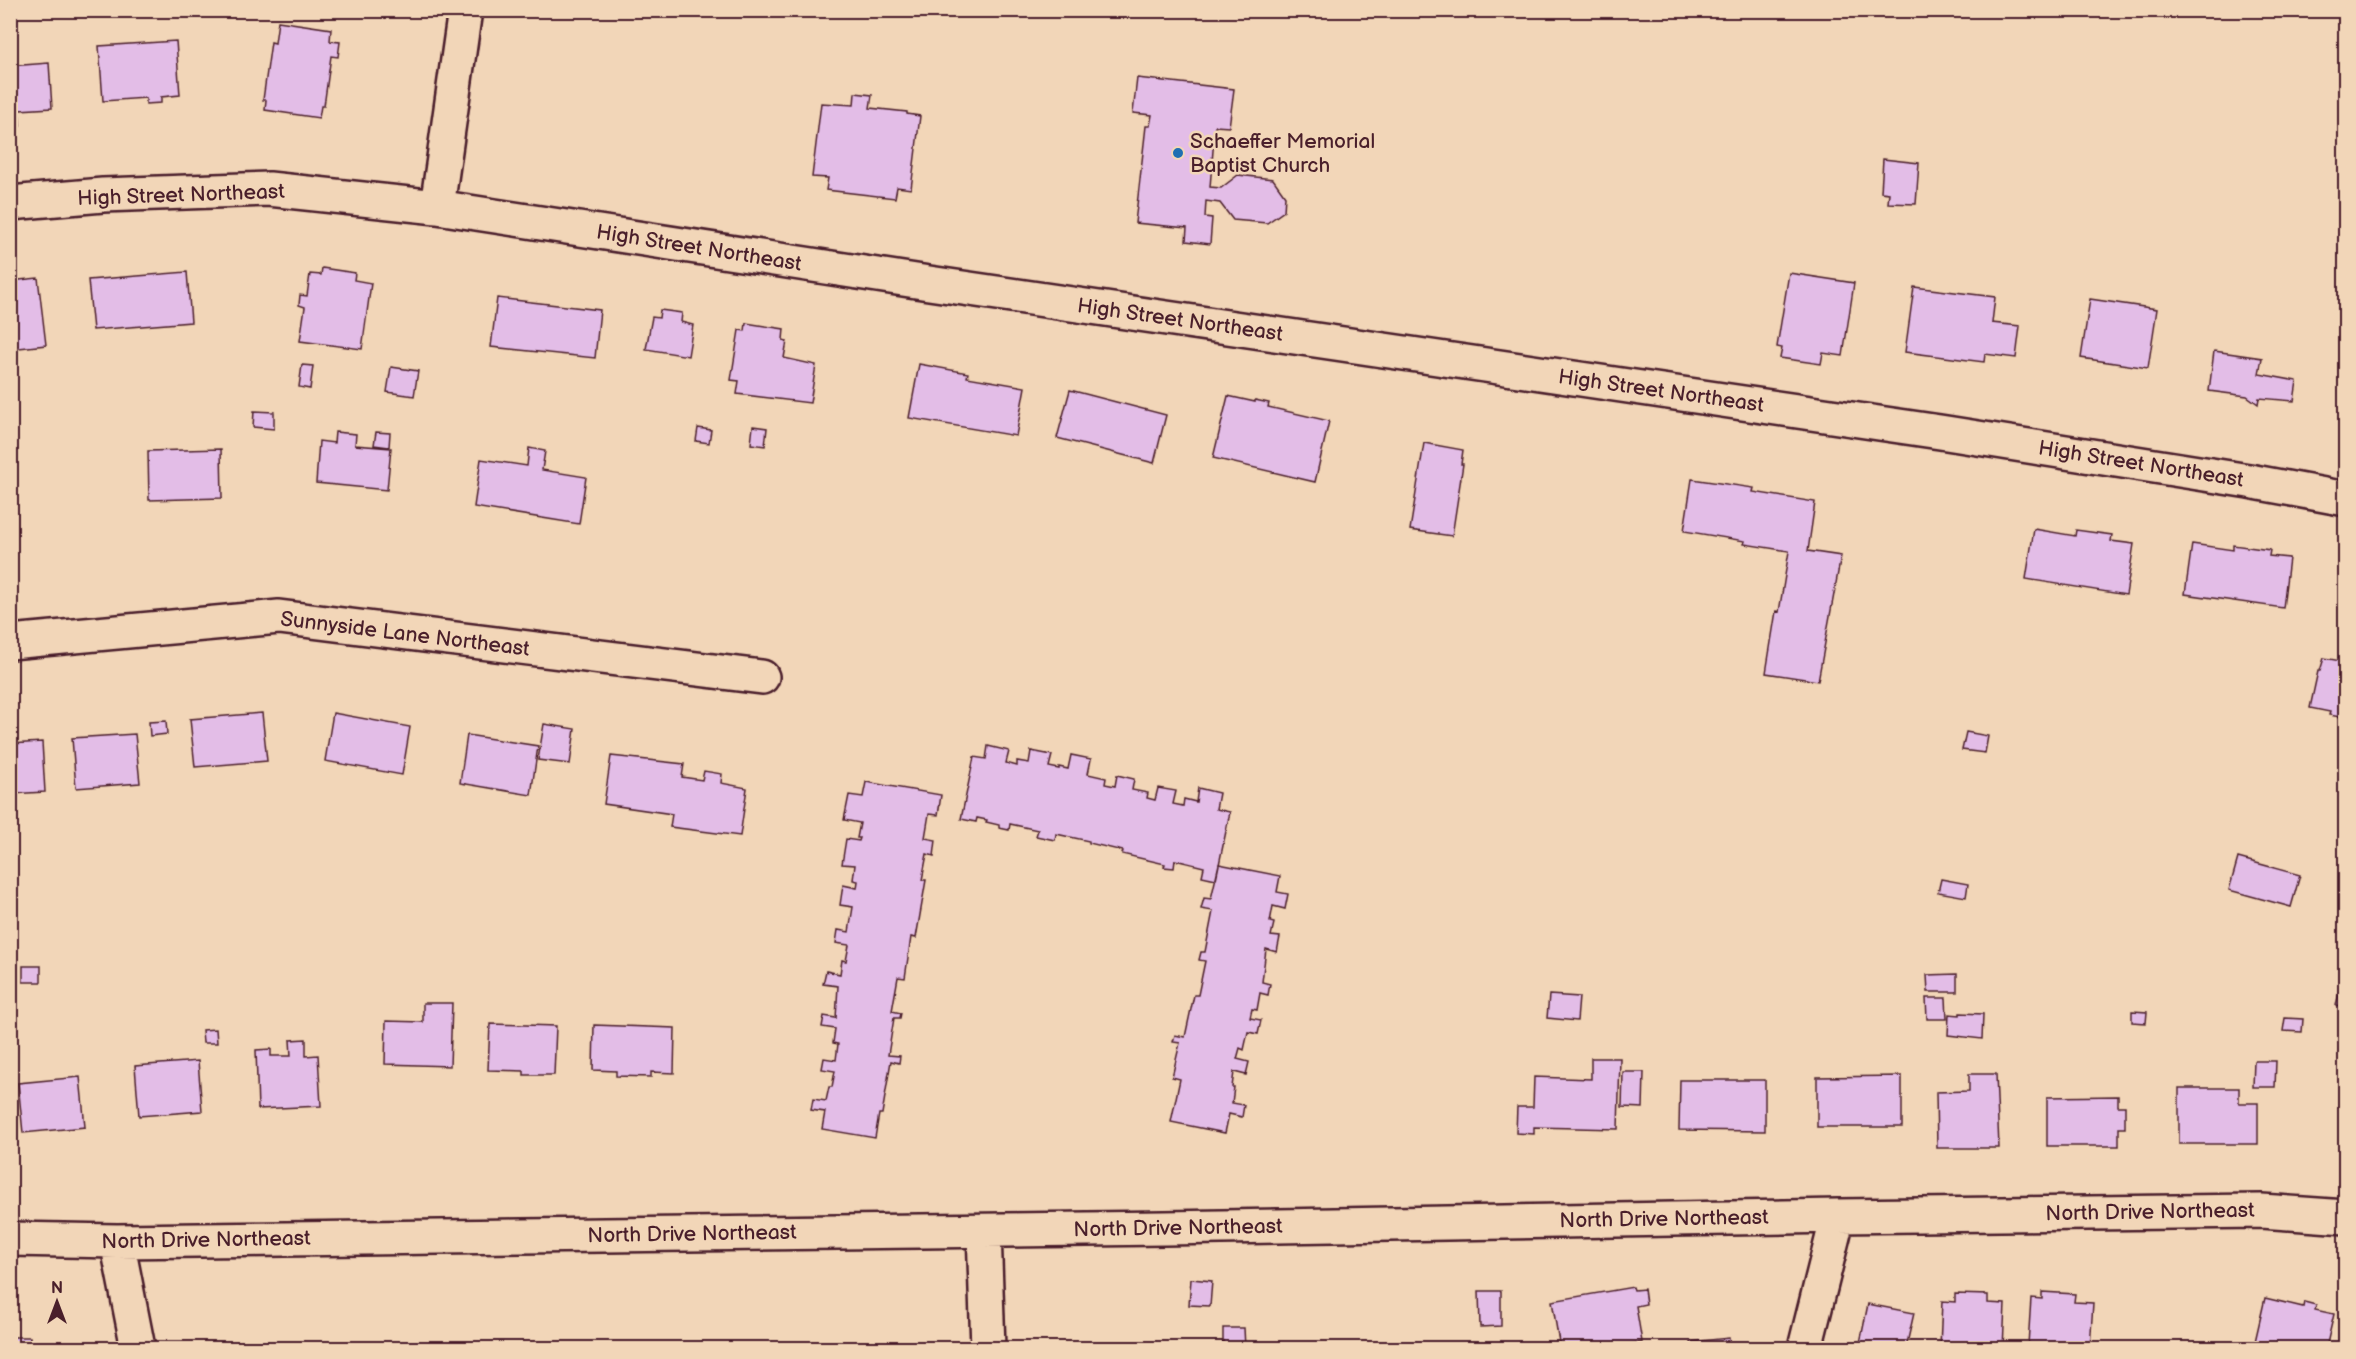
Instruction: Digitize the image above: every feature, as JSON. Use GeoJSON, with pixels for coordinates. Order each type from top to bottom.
{"type":"FeatureCollection","features":[{"type":"Feature","properties":{"kind":"street"},"geometry":{"type":"LineString","coordinates":[[437,207],[465,10]]}},
{"type":"Feature","properties":{"kind":"street","name":"High Street Northeast"},"geometry":{"type":"LineString","coordinates":[[10,203],[103,195],[269,189],[437,207],[940,285],[1940,432],[2249,481],[2346,499]]}},
{"type":"Feature","properties":{"kind":"street","name":"Sunnyside Lane Northeast"},"geometry":{"type":"LineString","coordinates":[[10,642],[279,617],[762,677]]}},
{"type":"Feature","properties":{"kind":"street","name":"North Drive Northeast"},"geometry":{"type":"LineString","coordinates":[[10,1239],[117,1241],[984,1231],[2261,1211],[2346,1217]]}},
{"type":"Feature","properties":{"kind":"street"},"geometry":{"type":"LineString","coordinates":[[1805,1348],[1838,1216]]}},
{"type":"Feature","properties":{"kind":"street"},"geometry":{"type":"LineString","coordinates":[[984,1231],[988,1348]]}},
{"type":"Feature","properties":{"kind":"street"},"geometry":{"type":"LineString","coordinates":[[117,1241],[138,1348]]}},
{"type":"Feature","properties":{"kind":"building"},"geometry":{"type":"Polygon","coordinates":[[[278,21],[331,29],[330,41],[340,42],[338,57],[331,56],[324,106],[321,106],[319,118],[265,110],[266,100],[263,100],[271,42],[275,43],[278,21]]]}},
{"type":"Feature","properties":{"kind":"building"},"geometry":{"type":"Polygon","coordinates":[[[176,41],[180,95],[161,97],[161,103],[146,104],[146,98],[103,101],[99,46],[176,41]]]}},
{"type":"Feature","properties":{"kind":"building"},"geometry":{"type":"Polygon","coordinates":[[[49,63],[52,108],[19,110],[20,126],[10,127],[10,66],[49,63]]]}},
{"type":"Feature","properties":{"kind":"building","name":"Schaeffer Memorial Baptist Church"},"geometry":{"type":"Polygon","coordinates":[[[1137,78],[1234,89],[1229,127],[1215,126],[1210,187],[1221,188],[1238,175],[1273,179],[1285,196],[1284,211],[1267,223],[1233,220],[1220,203],[1206,201],[1205,217],[1212,218],[1210,244],[1186,241],[1187,228],[1135,223],[1146,126],[1150,126],[1152,115],[1133,113],[1137,78]]]}},
{"type":"Feature","properties":{"kind":"building"},"geometry":{"type":"Polygon","coordinates":[[[855,93],[872,95],[870,108],[907,112],[907,114],[920,116],[911,189],[897,187],[895,198],[826,190],[828,178],[812,177],[821,103],[854,105],[855,93]]]}},
{"type":"Feature","properties":{"kind":"building"},"geometry":{"type":"Polygon","coordinates":[[[1883,159],[1919,163],[1916,204],[1888,203],[1889,193],[1881,192],[1883,159]]]}},
{"type":"Feature","properties":{"kind":"building"},"geometry":{"type":"Polygon","coordinates":[[[322,268],[355,273],[354,280],[371,283],[362,349],[300,341],[305,307],[299,305],[300,295],[307,296],[310,274],[321,275],[322,268]]]}},
{"type":"Feature","properties":{"kind":"building"},"geometry":{"type":"Polygon","coordinates":[[[187,272],[191,322],[93,330],[88,280],[187,272]]]}},
{"type":"Feature","properties":{"kind":"building"},"geometry":{"type":"Polygon","coordinates":[[[1789,273],[1854,283],[1843,356],[1823,353],[1821,364],[1780,358],[1782,348],[1777,347],[1789,273]]]}},
{"type":"Feature","properties":{"kind":"building"},"geometry":{"type":"Polygon","coordinates":[[[38,278],[46,345],[10,349],[10,281],[38,278]]]}},
{"type":"Feature","properties":{"kind":"building"},"geometry":{"type":"Polygon","coordinates":[[[1914,287],[1995,297],[1992,323],[2020,326],[2016,358],[1985,354],[1984,362],[1905,352],[1914,287]]]}},
{"type":"Feature","properties":{"kind":"building"},"geometry":{"type":"Polygon","coordinates":[[[497,298],[600,310],[595,358],[491,347],[497,298]]]}},
{"type":"Feature","properties":{"kind":"building"},"geometry":{"type":"Polygon","coordinates":[[[2090,299],[2157,309],[2148,368],[2081,358],[2090,299]]]}},
{"type":"Feature","properties":{"kind":"building"},"geometry":{"type":"Polygon","coordinates":[[[660,310],[682,313],[681,322],[693,325],[688,356],[646,349],[652,317],[659,318],[660,310]]]}},
{"type":"Feature","properties":{"kind":"building"},"geometry":{"type":"Polygon","coordinates":[[[746,323],[784,329],[783,340],[787,341],[784,358],[816,365],[810,403],[737,394],[739,381],[731,380],[739,330],[745,331],[746,323]]]}},
{"type":"Feature","properties":{"kind":"building"},"geometry":{"type":"Polygon","coordinates":[[[2214,351],[2262,358],[2259,374],[2297,381],[2294,401],[2259,398],[2258,404],[2247,396],[2209,391],[2214,351]]]}},
{"type":"Feature","properties":{"kind":"building"},"geometry":{"type":"Polygon","coordinates":[[[919,364],[968,373],[967,377],[1025,387],[1016,436],[909,418],[919,364]]]}},
{"type":"Feature","properties":{"kind":"building"},"geometry":{"type":"Polygon","coordinates":[[[302,365],[313,366],[310,389],[299,387],[302,365]]]}},
{"type":"Feature","properties":{"kind":"building"},"geometry":{"type":"Polygon","coordinates":[[[391,367],[418,371],[414,396],[387,392],[391,367]]]}},
{"type":"Feature","properties":{"kind":"building"},"geometry":{"type":"Polygon","coordinates":[[[1070,390],[1166,415],[1154,463],[1057,438],[1070,390]]]}},
{"type":"Feature","properties":{"kind":"building"},"geometry":{"type":"Polygon","coordinates":[[[1228,396],[1269,403],[1268,407],[1329,421],[1315,482],[1213,458],[1228,396]]]}},
{"type":"Feature","properties":{"kind":"building"},"geometry":{"type":"Polygon","coordinates":[[[254,411],[274,412],[274,429],[253,427],[254,411]]]}},
{"type":"Feature","properties":{"kind":"building"},"geometry":{"type":"Polygon","coordinates":[[[753,426],[767,428],[765,446],[751,444],[753,426]]]}},
{"type":"Feature","properties":{"kind":"building"},"geometry":{"type":"Polygon","coordinates":[[[698,428],[711,430],[709,443],[696,441],[698,428]]]}},
{"type":"Feature","properties":{"kind":"building"},"geometry":{"type":"Polygon","coordinates":[[[335,432],[356,434],[355,445],[391,448],[387,490],[316,483],[319,441],[334,443],[335,432]]]}},
{"type":"Feature","properties":{"kind":"building"},"geometry":{"type":"Polygon","coordinates":[[[376,432],[390,433],[389,447],[374,445],[376,432]]]}},
{"type":"Feature","properties":{"kind":"building"},"geometry":{"type":"Polygon","coordinates":[[[1424,443],[1463,450],[1452,536],[1410,530],[1424,443]]]}},
{"type":"Feature","properties":{"kind":"building"},"geometry":{"type":"Polygon","coordinates":[[[529,448],[545,451],[542,470],[586,477],[579,524],[474,507],[481,459],[527,466],[529,448]]]}},
{"type":"Feature","properties":{"kind":"building"},"geometry":{"type":"Polygon","coordinates":[[[221,449],[222,498],[149,500],[148,451],[221,449]]]}},
{"type":"Feature","properties":{"kind":"building"},"geometry":{"type":"Polygon","coordinates":[[[1692,479],[1754,488],[1753,492],[1815,502],[1808,551],[1841,556],[1818,681],[1766,673],[1789,551],[1684,531],[1692,479]]]}},
{"type":"Feature","properties":{"kind":"building"},"geometry":{"type":"Polygon","coordinates":[[[2034,529],[2075,536],[2076,530],[2112,535],[2111,541],[2134,544],[2126,595],[2026,579],[2034,529]]]}},
{"type":"Feature","properties":{"kind":"building"},"geometry":{"type":"Polygon","coordinates":[[[2192,544],[2233,550],[2233,545],[2270,550],[2269,556],[2289,558],[2283,608],[2185,594],[2192,544]]]}},
{"type":"Feature","properties":{"kind":"building"},"geometry":{"type":"Polygon","coordinates":[[[2324,658],[2341,661],[2339,673],[2346,674],[2346,718],[2310,708],[2318,671],[2320,671],[2324,658]]]}},
{"type":"Feature","properties":{"kind":"building"},"geometry":{"type":"Polygon","coordinates":[[[262,713],[267,761],[195,767],[190,719],[262,713]]]}},
{"type":"Feature","properties":{"kind":"building"},"geometry":{"type":"Polygon","coordinates":[[[333,713],[410,727],[402,775],[325,761],[333,713]]]}},
{"type":"Feature","properties":{"kind":"building"},"geometry":{"type":"Polygon","coordinates":[[[166,721],[167,734],[150,736],[149,722],[166,721]]]}},
{"type":"Feature","properties":{"kind":"building"},"geometry":{"type":"Polygon","coordinates":[[[544,724],[575,729],[570,764],[538,760],[544,724]]]}},
{"type":"Feature","properties":{"kind":"building"},"geometry":{"type":"Polygon","coordinates":[[[1966,732],[1988,736],[1985,753],[1962,750],[1966,732]]]}},
{"type":"Feature","properties":{"kind":"building"},"geometry":{"type":"Polygon","coordinates":[[[135,734],[140,783],[76,788],[72,738],[135,734]]]}},
{"type":"Feature","properties":{"kind":"building"},"geometry":{"type":"Polygon","coordinates":[[[467,735],[538,746],[531,795],[460,783],[467,735]]]}},
{"type":"Feature","properties":{"kind":"building"},"geometry":{"type":"Polygon","coordinates":[[[42,742],[45,792],[10,794],[10,744],[42,742]]]}},
{"type":"Feature","properties":{"kind":"building"},"geometry":{"type":"Polygon","coordinates":[[[988,746],[1009,751],[1006,763],[1017,766],[1017,761],[1029,763],[1031,751],[1052,755],[1049,767],[1059,769],[1059,767],[1068,769],[1071,755],[1091,759],[1088,774],[1106,778],[1105,784],[1115,786],[1117,775],[1134,779],[1132,790],[1148,793],[1147,798],[1155,800],[1158,788],[1176,791],[1173,804],[1183,806],[1184,799],[1196,802],[1198,788],[1219,793],[1216,809],[1230,812],[1216,879],[1202,876],[1204,867],[1175,860],[1174,868],[1164,867],[1165,864],[1122,854],[1123,851],[1089,843],[1089,841],[1056,834],[1055,840],[1036,836],[1038,830],[1010,824],[1009,830],[999,828],[999,825],[986,822],[987,820],[977,818],[976,822],[961,819],[974,757],[986,759],[988,746]]]}},
{"type":"Feature","properties":{"kind":"building"},"geometry":{"type":"Polygon","coordinates":[[[611,756],[684,764],[682,777],[702,780],[704,771],[722,774],[721,783],[747,788],[740,836],[670,827],[672,814],[604,804],[611,756]]]}},
{"type":"Feature","properties":{"kind":"building"},"geometry":{"type":"Polygon","coordinates":[[[866,782],[941,795],[938,815],[929,814],[925,838],[936,840],[934,856],[927,854],[922,880],[926,880],[916,938],[911,937],[905,978],[898,977],[892,1011],[901,1013],[900,1018],[894,1018],[888,1055],[900,1056],[899,1063],[891,1061],[882,1114],[879,1114],[875,1138],[822,1129],[825,1112],[811,1110],[813,1099],[826,1101],[835,1071],[822,1069],[824,1058],[836,1060],[838,1044],[833,1043],[835,1029],[822,1027],[824,1016],[836,1018],[838,986],[823,984],[826,971],[840,974],[842,960],[846,961],[849,945],[836,943],[838,930],[849,932],[853,907],[840,905],[843,885],[857,888],[858,881],[853,880],[855,865],[842,864],[846,839],[859,841],[860,838],[857,838],[860,823],[844,820],[849,795],[863,797],[866,782]]]}},
{"type":"Feature","properties":{"kind":"building"},"geometry":{"type":"Polygon","coordinates":[[[2238,858],[2300,875],[2291,907],[2229,890],[2238,858]]]}},
{"type":"Feature","properties":{"kind":"building"},"geometry":{"type":"Polygon","coordinates":[[[1219,864],[1280,876],[1277,892],[1288,894],[1285,909],[1273,906],[1270,922],[1274,923],[1271,936],[1280,937],[1277,952],[1266,949],[1262,982],[1270,984],[1268,995],[1260,993],[1257,1010],[1252,1009],[1250,1018],[1261,1020],[1258,1034],[1248,1032],[1244,1050],[1240,1048],[1237,1059],[1249,1062],[1246,1075],[1234,1072],[1232,1103],[1244,1105],[1242,1117],[1229,1114],[1225,1133],[1171,1122],[1180,1079],[1172,1077],[1180,1043],[1173,1042],[1175,1035],[1185,1037],[1194,995],[1198,995],[1205,961],[1199,960],[1201,952],[1205,952],[1213,911],[1201,909],[1204,898],[1211,899],[1219,864]]]}},
{"type":"Feature","properties":{"kind":"building"},"geometry":{"type":"Polygon","coordinates":[[[1941,879],[1968,884],[1966,897],[1938,892],[1941,879]]]}},
{"type":"Feature","properties":{"kind":"building"},"geometry":{"type":"Polygon","coordinates":[[[23,966],[41,966],[41,982],[23,982],[23,966]]]}},
{"type":"Feature","properties":{"kind":"building"},"geometry":{"type":"Polygon","coordinates":[[[1957,974],[1957,992],[1928,992],[1927,975],[1957,974]]]}},
{"type":"Feature","properties":{"kind":"building"},"geometry":{"type":"Polygon","coordinates":[[[2341,984],[2346,985],[2346,1008],[2336,1006],[2341,984]]]}},
{"type":"Feature","properties":{"kind":"building"},"geometry":{"type":"Polygon","coordinates":[[[1549,995],[1579,997],[1577,1021],[1547,1018],[1549,995]]]}},
{"type":"Feature","properties":{"kind":"building"},"geometry":{"type":"Polygon","coordinates":[[[1926,998],[1946,998],[1947,1019],[1927,1019],[1926,998]]]}},
{"type":"Feature","properties":{"kind":"building"},"geometry":{"type":"Polygon","coordinates":[[[423,1003],[452,1003],[450,1066],[385,1064],[386,1021],[423,1022],[423,1003]]]}},
{"type":"Feature","properties":{"kind":"building"},"geometry":{"type":"Polygon","coordinates":[[[2132,1011],[2147,1012],[2146,1023],[2132,1022],[2132,1011]]]}},
{"type":"Feature","properties":{"kind":"building"},"geometry":{"type":"Polygon","coordinates":[[[1960,1013],[1983,1014],[1982,1039],[1948,1035],[1949,1014],[1960,1015],[1960,1013]]]}},
{"type":"Feature","properties":{"kind":"building"},"geometry":{"type":"Polygon","coordinates":[[[2285,1018],[2303,1019],[2302,1032],[2283,1031],[2285,1018]]]}},
{"type":"Feature","properties":{"kind":"building"},"geometry":{"type":"Polygon","coordinates":[[[490,1024],[556,1026],[554,1075],[524,1075],[524,1071],[488,1070],[490,1024]]]}},
{"type":"Feature","properties":{"kind":"building"},"geometry":{"type":"Polygon","coordinates":[[[594,1025],[675,1028],[674,1073],[651,1072],[651,1077],[616,1076],[616,1071],[593,1070],[594,1025]]]}},
{"type":"Feature","properties":{"kind":"building"},"geometry":{"type":"Polygon","coordinates":[[[216,1029],[217,1043],[203,1043],[202,1030],[216,1029]]]}},
{"type":"Feature","properties":{"kind":"building"},"geometry":{"type":"Polygon","coordinates":[[[306,1039],[306,1056],[318,1055],[321,1106],[258,1109],[256,1050],[271,1049],[271,1056],[291,1056],[290,1040],[306,1039]]]}},
{"type":"Feature","properties":{"kind":"building"},"geometry":{"type":"Polygon","coordinates":[[[1591,1058],[1620,1058],[1618,1129],[1534,1127],[1534,1134],[1516,1133],[1517,1107],[1533,1107],[1534,1077],[1591,1079],[1591,1058]]]}},
{"type":"Feature","properties":{"kind":"building"},"geometry":{"type":"Polygon","coordinates":[[[198,1061],[202,1111],[139,1116],[135,1066],[198,1061]]]}},
{"type":"Feature","properties":{"kind":"building"},"geometry":{"type":"Polygon","coordinates":[[[2254,1061],[2276,1061],[2275,1087],[2253,1087],[2254,1061]]]}},
{"type":"Feature","properties":{"kind":"building"},"geometry":{"type":"Polygon","coordinates":[[[1623,1072],[1644,1072],[1643,1108],[1622,1107],[1623,1072]]]}},
{"type":"Feature","properties":{"kind":"building"},"geometry":{"type":"Polygon","coordinates":[[[1969,1074],[1996,1074],[1999,1148],[1937,1148],[1936,1092],[1969,1091],[1969,1074]]]}},
{"type":"Feature","properties":{"kind":"building"},"geometry":{"type":"Polygon","coordinates":[[[1902,1076],[1902,1127],[1817,1127],[1817,1077],[1902,1076]]]}},
{"type":"Feature","properties":{"kind":"building"},"geometry":{"type":"Polygon","coordinates":[[[80,1077],[85,1127],[23,1133],[18,1083],[80,1077]]]}},
{"type":"Feature","properties":{"kind":"building"},"geometry":{"type":"Polygon","coordinates":[[[1680,1080],[1765,1080],[1765,1131],[1679,1130],[1680,1080]]]}},
{"type":"Feature","properties":{"kind":"building"},"geometry":{"type":"Polygon","coordinates":[[[2179,1088],[2239,1088],[2239,1103],[2258,1103],[2258,1144],[2179,1144],[2179,1088]]]}},
{"type":"Feature","properties":{"kind":"building"},"geometry":{"type":"Polygon","coordinates":[[[2118,1096],[2118,1106],[2125,1106],[2125,1128],[2119,1128],[2119,1146],[2047,1146],[2047,1097],[2118,1096]]]}},
{"type":"Feature","properties":{"kind":"building"},"geometry":{"type":"Polygon","coordinates":[[[1191,1279],[1212,1281],[1210,1306],[1189,1305],[1191,1279]]]}},
{"type":"Feature","properties":{"kind":"building"},"geometry":{"type":"Polygon","coordinates":[[[1633,1287],[1634,1290],[1644,1289],[1646,1304],[1636,1306],[1642,1342],[1602,1348],[1588,1348],[1587,1345],[1560,1348],[1552,1301],[1633,1287]]]}},
{"type":"Feature","properties":{"kind":"building"},"geometry":{"type":"Polygon","coordinates":[[[1479,1291],[1501,1291],[1501,1326],[1480,1327],[1479,1291]]]}},
{"type":"Feature","properties":{"kind":"building"},"geometry":{"type":"Polygon","coordinates":[[[2042,1292],[2075,1294],[2074,1302],[2093,1303],[2090,1348],[2039,1348],[2039,1346],[2028,1345],[2031,1298],[2042,1299],[2042,1292]]]}},
{"type":"Feature","properties":{"kind":"building"},"geometry":{"type":"Polygon","coordinates":[[[1955,1294],[1988,1295],[1988,1303],[2005,1304],[2003,1348],[1940,1348],[1942,1301],[1955,1302],[1955,1294]]]}},
{"type":"Feature","properties":{"kind":"building"},"geometry":{"type":"Polygon","coordinates":[[[2265,1298],[2303,1307],[2304,1302],[2316,1305],[2315,1310],[2334,1314],[2326,1348],[2254,1346],[2265,1298]]]}},
{"type":"Feature","properties":{"kind":"building"},"geometry":{"type":"Polygon","coordinates":[[[1868,1304],[1914,1313],[1906,1348],[1859,1348],[1868,1304]]]}},
{"type":"Feature","properties":{"kind":"building"},"geometry":{"type":"Polygon","coordinates":[[[1223,1328],[1244,1328],[1245,1348],[1223,1348],[1223,1328]]]}},
{"type":"Feature","properties":{"kind":"building"},"geometry":{"type":"Polygon","coordinates":[[[10,1337],[30,1337],[30,1348],[10,1348],[10,1337]]]}},
{"type":"Feature","properties":{"kind":"building"},"geometry":{"type":"Polygon","coordinates":[[[1729,1338],[1730,1348],[1692,1348],[1691,1342],[1729,1338]]]}},
{"type":"Feature","properties":{"kind":"place","name":"Schaeffer Memorial Baptist Church"},"geometry":{"type":"Point","coordinates":[1178,153]}}]}
